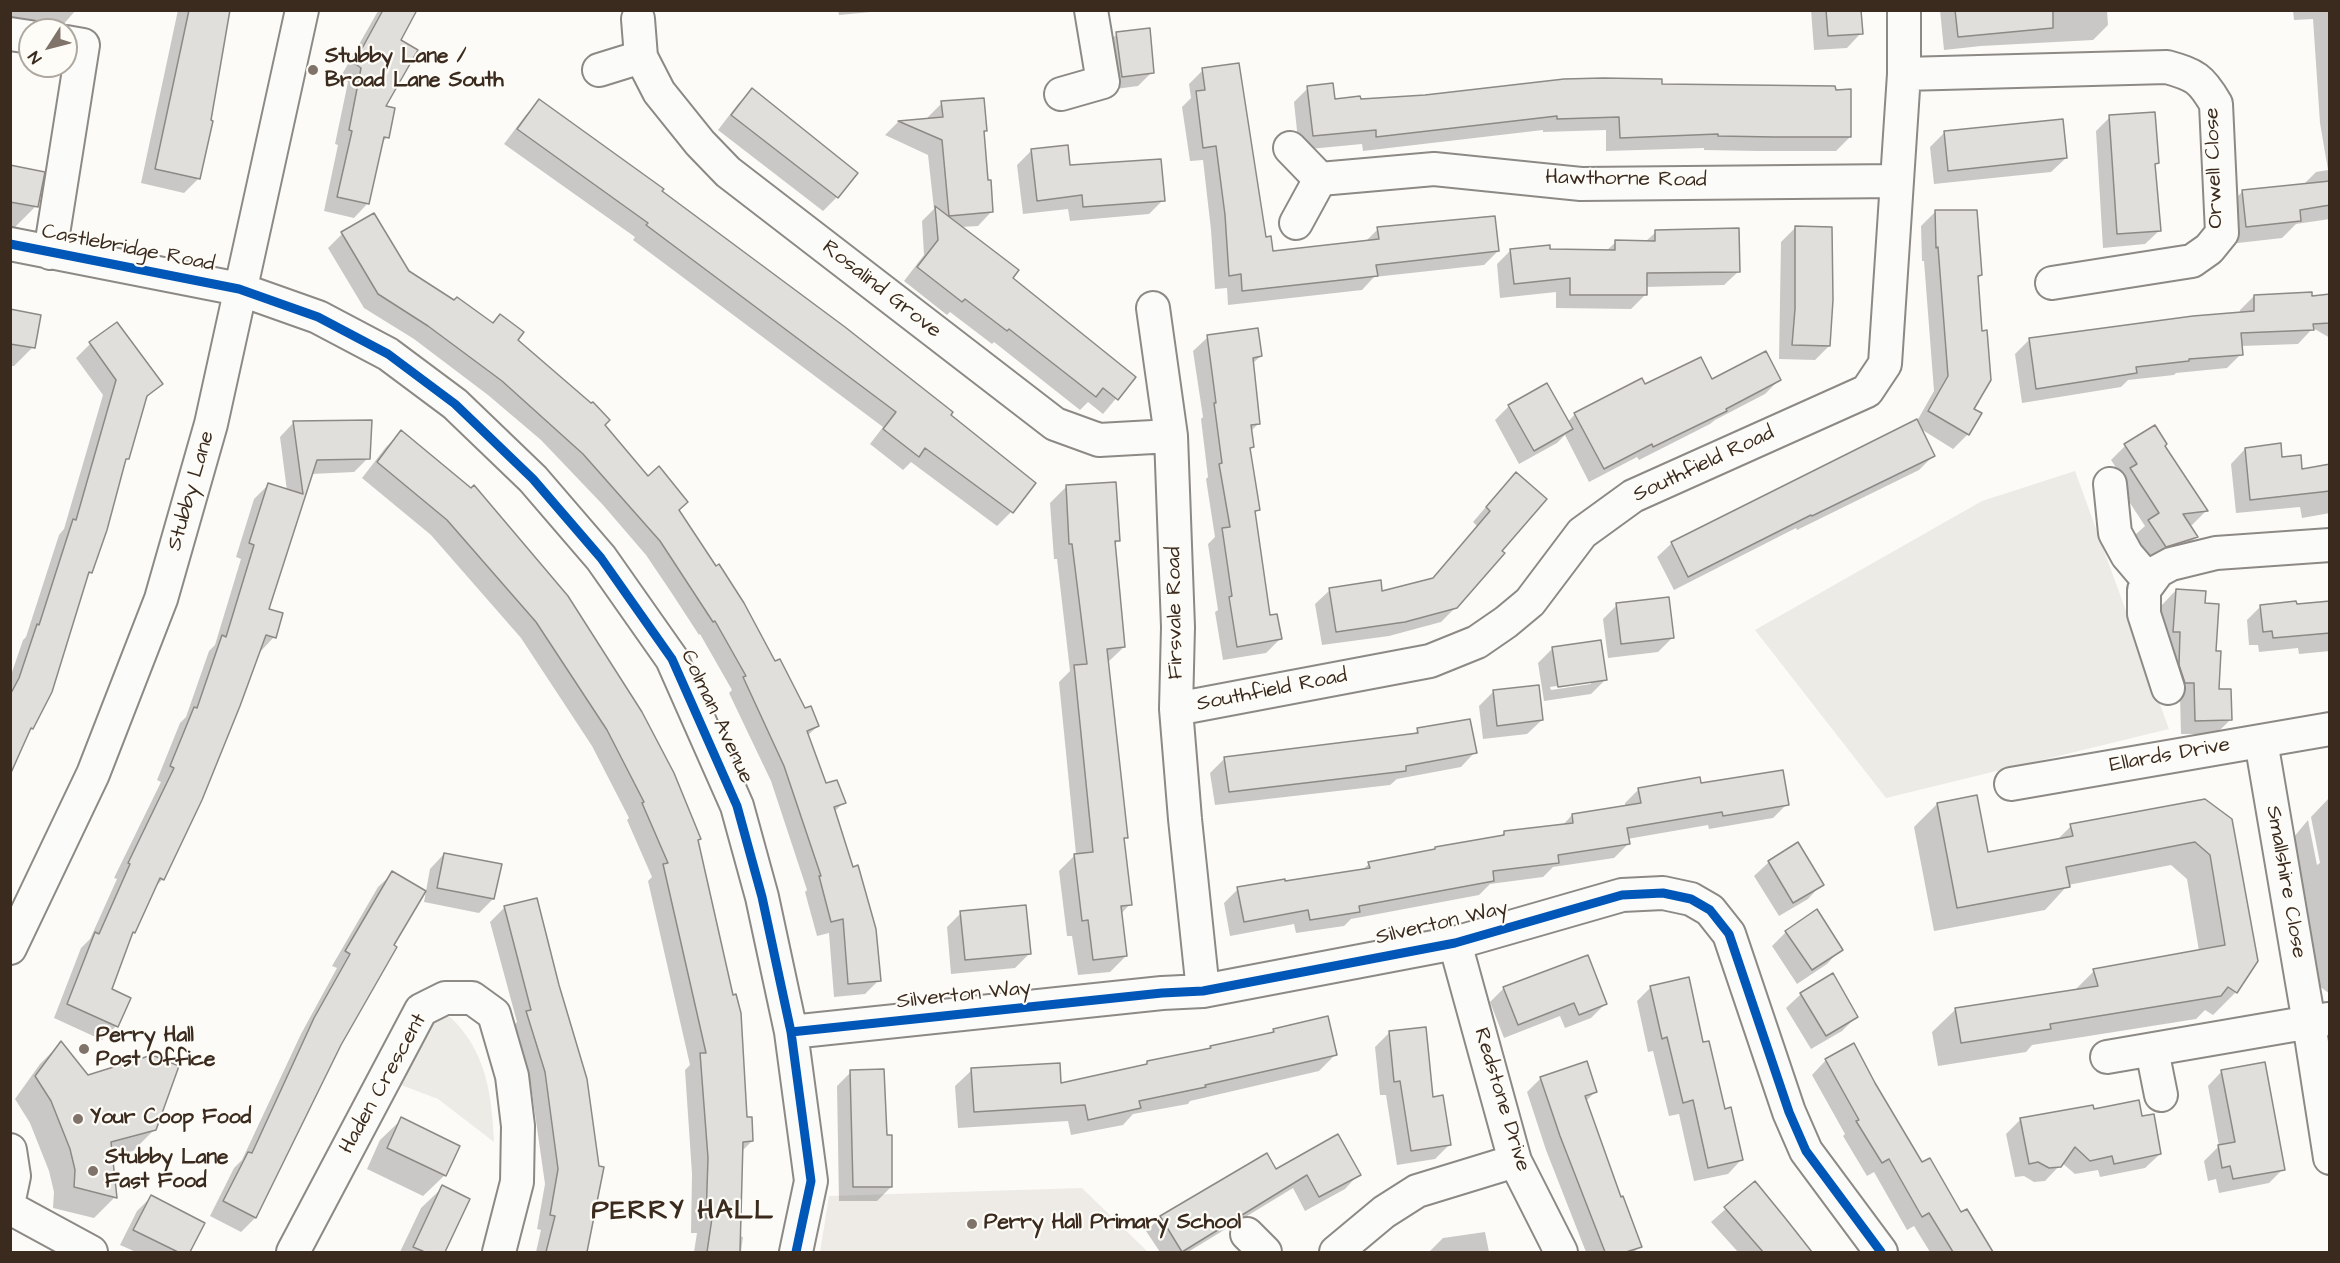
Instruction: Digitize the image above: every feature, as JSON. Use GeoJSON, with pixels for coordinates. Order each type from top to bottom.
{"type":"FeatureCollection","features":[{"type":"Feature","properties":{"kind":"street","name":"Stubby Lane"},"geometry":{"type":"LineString","coordinates":[[10,948],[93,774],[161,599],[211,424],[302,10]]}},
{"type":"Feature","properties":{"kind":"street"},"geometry":{"type":"LineString","coordinates":[[1060,94],[1103,82],[1091,10]]}},
{"type":"Feature","properties":{"kind":"street","name":"Southfield Road"},"geometry":{"type":"LineString","coordinates":[[1176,709],[1430,662],[1477,642],[1530,602],[1582,533],[1633,496],[1867,391],[1885,364],[1904,74],[1904,10]]}},
{"type":"Feature","properties":{"kind":"street","name":"Rosalind Grove"},"geometry":{"type":"LineString","coordinates":[[638,19],[641,57],[659,92],[700,143],[728,172],[1055,424],[1099,440],[1171,436]]}},
{"type":"Feature","properties":{"kind":"street"},"geometry":{"type":"LineString","coordinates":[[78,44],[83,45],[78,77]]}},
{"type":"Feature","properties":{"kind":"street"},"geometry":{"type":"LineString","coordinates":[[599,70],[641,57]]}},
{"type":"Feature","properties":{"kind":"street","name":"Orwell Close"},"geometry":{"type":"LineString","coordinates":[[1904,74],[2167,67],[2190,73],[2206,87],[2216,104],[2222,233],[2209,249],[2192,261],[2052,283]]}},
{"type":"Feature","properties":{"kind":"street"},"geometry":{"type":"LineString","coordinates":[[50,253],[78,78]]}},
{"type":"Feature","properties":{"kind":"street"},"geometry":{"type":"LineString","coordinates":[[1290,147],[1320,179],[1296,223]]}},
{"type":"Feature","properties":{"kind":"street","name":"Hawthorne Road"},"geometry":{"type":"LineString","coordinates":[[1320,179],[1434,169],[1581,184],[1897,181]]}},
{"type":"Feature","properties":{"kind":"street","name":"Castlebridge Road"},"geometry":{"type":"LineString","coordinates":[[10,244],[239,289]]}},
{"type":"Feature","properties":{"kind":"street","name":"Colman Avenue"},"geometry":{"type":"LineString","coordinates":[[239,289],[318,317],[388,354],[455,404],[533,479],[601,558],[672,658],[737,806],[762,897],[791,1032],[811,1181],[796,1252]]}},
{"type":"Feature","properties":{"kind":"street","name":"Firsvale Road"},"geometry":{"type":"LineString","coordinates":[[1153,308],[1171,436],[1178,627],[1176,709],[1203,991]]}},
{"type":"Feature","properties":{"kind":"street"},"geometry":{"type":"LineString","coordinates":[[2110,484],[2115,533],[2127,555],[2150,582]]}},
{"type":"Feature","properties":{"kind":"street"},"geometry":{"type":"LineString","coordinates":[[2168,688],[2144,614],[2144,590],[2158,571],[2170,564],[2216,553],[2330,544]]}},
{"type":"Feature","properties":{"kind":"street","name":"Ellards Drive"},"geometry":{"type":"LineString","coordinates":[[2011,784],[2330,729]]}},
{"type":"Feature","properties":{"kind":"street","name":"Smallshire Close"},"geometry":{"type":"LineString","coordinates":[[2261,741],[2319,1021],[2330,1158]]}},
{"type":"Feature","properties":{"kind":"street","name":"Silverton Way"},"geometry":{"type":"LineString","coordinates":[[791,1032],[1162,993],[1203,991],[1455,943],[1622,895],[1663,893],[1691,899],[1710,910],[1729,934],[1789,1112],[1806,1151],[1881,1252]]}},
{"type":"Feature","properties":{"kind":"street","name":"Redstone Drive"},"geometry":{"type":"LineString","coordinates":[[1455,943],[1515,1161],[1561,1252]]}},
{"type":"Feature","properties":{"kind":"street","name":"Haden Crescent"},"geometry":{"type":"LineString","coordinates":[[293,1252],[421,1010],[445,998],[472,998],[494,1014],[512,1076],[518,1126],[517,1182],[507,1230],[499,1252]]}},
{"type":"Feature","properties":{"kind":"street"},"geometry":{"type":"LineString","coordinates":[[2108,1058],[2319,1021]]}},
{"type":"Feature","properties":{"kind":"street"},"geometry":{"type":"LineString","coordinates":[[2152,1050],[2161,1095]]}},
{"type":"Feature","properties":{"kind":"street"},"geometry":{"type":"LineString","coordinates":[[10,1149],[14,1176],[10,1195]]}},
{"type":"Feature","properties":{"kind":"street"},"geometry":{"type":"LineString","coordinates":[[1336,1252],[1384,1212],[1417,1191],[1515,1161]]}},
{"type":"Feature","properties":{"kind":"street"},"geometry":{"type":"LineString","coordinates":[[10,1208],[91,1252]]}},
{"type":"Feature","properties":{"kind":"shaded area"},"geometry":{"type":"Polygon","coordinates":[[[2075,471],[2169,729],[1886,798],[1755,630],[1982,501],[2075,471]]]}},
{"type":"Feature","properties":{"kind":"shaded area"},"geometry":{"type":"Polygon","coordinates":[[[428,1016],[450,1017],[472,1044],[489,1090],[494,1142],[438,1099],[393,1082],[428,1016]]]}},
{"type":"Feature","properties":{"kind":"shaded area","name":"Perry Hall Primary School"},"geometry":{"type":"Polygon","coordinates":[[[1082,1188],[1148,1252],[820,1252],[829,1196],[1082,1188]]]}},
{"type":"Feature","properties":{"kind":"building"},"geometry":{"type":"Polygon","coordinates":[[[189,10],[230,10],[211,120],[213,121],[200,179],[155,169],[189,10]]]}},
{"type":"Feature","properties":{"kind":"building"},"geometry":{"type":"Polygon","coordinates":[[[383,10],[417,10],[401,40],[418,50],[386,106],[395,108],[389,138],[384,137],[369,204],[337,197],[352,131],[349,130],[361,68],[354,63],[383,10]]]}},
{"type":"Feature","properties":{"kind":"building"},"geometry":{"type":"Polygon","coordinates":[[[1826,10],[1861,10],[1863,34],[1828,36],[1826,10]]]}},
{"type":"Feature","properties":{"kind":"building"},"geometry":{"type":"Polygon","coordinates":[[[1955,10],[2053,10],[2053,28],[1958,37],[1955,10]]]}},
{"type":"Feature","properties":{"kind":"building"},"geometry":{"type":"Polygon","coordinates":[[[1150,28],[1154,73],[1122,77],[1116,32],[1150,28]]]}},
{"type":"Feature","properties":{"kind":"building"},"geometry":{"type":"Polygon","coordinates":[[[1239,63],[1266,237],[1271,236],[1273,251],[1379,239],[1377,227],[1495,216],[1499,251],[1376,265],[1378,276],[1242,291],[1241,274],[1229,276],[1225,215],[1216,146],[1203,148],[1196,91],[1205,90],[1202,68],[1239,63]]]}},
{"type":"Feature","properties":{"kind":"building"},"geometry":{"type":"Polygon","coordinates":[[[1564,79],[1662,79],[1662,84],[1835,86],[1836,90],[1851,89],[1851,137],[1718,136],[1718,134],[1620,138],[1619,117],[1557,119],[1557,116],[1376,137],[1376,130],[1313,136],[1307,86],[1333,83],[1335,99],[1360,96],[1361,99],[1425,95],[1564,79]]]}},
{"type":"Feature","properties":{"kind":"building"},"geometry":{"type":"Polygon","coordinates":[[[752,88],[858,173],[838,198],[731,115],[752,88]]]}},
{"type":"Feature","properties":{"kind":"building"},"geometry":{"type":"Polygon","coordinates":[[[984,98],[987,131],[984,131],[993,212],[949,216],[942,140],[898,121],[943,117],[941,101],[984,98]]]}},
{"type":"Feature","properties":{"kind":"building"},"geometry":{"type":"Polygon","coordinates":[[[539,99],[664,189],[662,191],[845,327],[953,412],[951,415],[1036,483],[1013,513],[925,448],[919,457],[883,429],[896,412],[646,225],[648,223],[517,129],[539,99]]]}},
{"type":"Feature","properties":{"kind":"building"},"geometry":{"type":"Polygon","coordinates":[[[2155,112],[2159,163],[2155,164],[2161,231],[2117,234],[2109,115],[2155,112]]]}},
{"type":"Feature","properties":{"kind":"building"},"geometry":{"type":"Polygon","coordinates":[[[2063,119],[2067,158],[1948,171],[1944,131],[2063,119]]]}},
{"type":"Feature","properties":{"kind":"building"},"geometry":{"type":"Polygon","coordinates":[[[1068,145],[1070,165],[1161,159],[1165,201],[1083,207],[1082,195],[1037,201],[1031,149],[1068,145]]]}},
{"type":"Feature","properties":{"kind":"building"},"geometry":{"type":"Polygon","coordinates":[[[10,165],[45,172],[38,207],[10,202],[10,165]]]}},
{"type":"Feature","properties":{"kind":"building"},"geometry":{"type":"Polygon","coordinates":[[[2330,181],[2330,205],[2300,210],[2301,221],[2246,227],[2242,190],[2330,181]]]}},
{"type":"Feature","properties":{"kind":"building"},"geometry":{"type":"Polygon","coordinates":[[[935,206],[1019,270],[1013,278],[1136,377],[1118,400],[1103,388],[1096,397],[1009,329],[1007,331],[965,299],[962,302],[917,267],[938,240],[935,206]]]}},
{"type":"Feature","properties":{"kind":"building"},"geometry":{"type":"Polygon","coordinates":[[[1935,210],[1977,210],[1982,275],[1978,276],[1982,331],[1987,330],[1991,380],[1974,409],[1982,413],[1969,435],[1928,411],[1948,376],[1938,247],[1936,248],[1935,210]]]}},
{"type":"Feature","properties":{"kind":"building"},"geometry":{"type":"Polygon","coordinates":[[[374,213],[409,271],[454,300],[457,297],[493,323],[500,314],[524,332],[518,340],[591,403],[593,402],[610,420],[605,425],[648,476],[659,466],[688,502],[679,510],[716,566],[719,564],[744,603],[775,661],[780,659],[805,708],[811,706],[819,726],[807,731],[826,783],[837,780],[846,803],[834,807],[853,867],[858,865],[876,929],[881,981],[848,984],[843,919],[831,922],[819,876],[821,876],[784,766],[743,677],[746,676],[715,621],[713,622],[660,541],[583,454],[502,381],[428,326],[378,294],[341,232],[374,213]]]}},
{"type":"Feature","properties":{"kind":"building"},"geometry":{"type":"Polygon","coordinates":[[[1795,226],[1832,227],[1833,300],[1830,346],[1792,345],[1795,309],[1795,226]]]}},
{"type":"Feature","properties":{"kind":"building"},"geometry":{"type":"Polygon","coordinates":[[[1739,228],[1740,272],[1647,273],[1647,295],[1570,295],[1570,278],[1514,284],[1510,249],[1550,245],[1550,249],[1615,250],[1615,240],[1655,241],[1655,230],[1739,228]]]}},
{"type":"Feature","properties":{"kind":"building"},"geometry":{"type":"Polygon","coordinates":[[[2312,292],[2312,296],[2330,294],[2330,323],[2313,324],[2314,330],[2241,333],[2243,355],[2189,359],[2189,361],[2136,367],[2137,373],[2036,389],[2029,338],[2193,316],[2254,311],[2254,295],[2312,292]]]}},
{"type":"Feature","properties":{"kind":"building"},"geometry":{"type":"Polygon","coordinates":[[[10,309],[41,315],[35,348],[10,344],[10,309]]]}},
{"type":"Feature","properties":{"kind":"building"},"geometry":{"type":"Polygon","coordinates":[[[117,322],[163,384],[147,396],[129,459],[126,459],[107,530],[92,573],[89,572],[52,692],[33,729],[31,728],[10,775],[10,695],[19,678],[37,624],[39,625],[73,519],[76,520],[116,380],[89,342],[117,322]]]}},
{"type":"Feature","properties":{"kind":"building"},"geometry":{"type":"Polygon","coordinates":[[[1258,328],[1262,356],[1253,358],[1260,424],[1251,425],[1254,447],[1250,448],[1260,510],[1255,511],[1270,615],[1277,614],[1282,639],[1237,647],[1222,528],[1230,527],[1219,464],[1222,463],[1207,335],[1258,328]]]}},
{"type":"Feature","properties":{"kind":"building"},"geometry":{"type":"Polygon","coordinates":[[[1766,351],[1781,380],[1726,409],[1727,411],[1653,447],[1652,444],[1604,469],[1574,413],[1642,378],[1645,384],[1701,357],[1712,379],[1766,351]]]}},
{"type":"Feature","properties":{"kind":"building"},"geometry":{"type":"Polygon","coordinates":[[[1547,383],[1573,429],[1534,451],[1508,405],[1547,383]]]}},
{"type":"Feature","properties":{"kind":"building"},"geometry":{"type":"Polygon","coordinates":[[[1917,419],[1935,456],[1688,577],[1671,542],[1917,419]]]}},
{"type":"Feature","properties":{"kind":"building"},"geometry":{"type":"Polygon","coordinates":[[[372,420],[370,459],[317,460],[269,609],[283,613],[276,638],[266,635],[202,800],[164,880],[160,878],[135,933],[133,932],[112,989],[131,998],[118,1027],[67,1004],[95,932],[99,934],[130,864],[128,863],[174,768],[170,766],[194,707],[197,708],[222,635],[226,637],[254,545],[249,543],[268,483],[303,494],[293,421],[372,420]]]}},
{"type":"Feature","properties":{"kind":"building"},"geometry":{"type":"Polygon","coordinates":[[[2155,425],[2167,444],[2165,446],[2208,511],[2183,514],[2198,537],[2166,547],[2148,520],[2159,513],[2130,468],[2137,464],[2124,444],[2155,425]]]}},
{"type":"Feature","properties":{"kind":"building"},"geometry":{"type":"Polygon","coordinates":[[[401,430],[471,488],[474,485],[568,596],[642,712],[674,773],[701,839],[698,840],[733,995],[736,994],[741,1013],[747,1117],[752,1117],[753,1141],[743,1142],[740,1252],[707,1252],[712,1218],[706,1218],[708,1158],[700,1053],[706,1053],[663,864],[668,863],[642,803],[644,802],[607,730],[536,622],[447,520],[377,462],[401,430]]]}},
{"type":"Feature","properties":{"kind":"building"},"geometry":{"type":"Polygon","coordinates":[[[2281,443],[2282,457],[2301,455],[2302,469],[2330,464],[2330,491],[2250,500],[2245,448],[2281,443]]]}},
{"type":"Feature","properties":{"kind":"building"},"geometry":{"type":"Polygon","coordinates":[[[1516,472],[1547,499],[1502,551],[1505,553],[1457,608],[1405,622],[1336,632],[1329,588],[1381,580],[1382,591],[1433,578],[1490,511],[1486,507],[1516,472]]]}},
{"type":"Feature","properties":{"kind":"building"},"geometry":{"type":"Polygon","coordinates":[[[1116,482],[1120,541],[1115,541],[1125,647],[1107,649],[1128,838],[1124,838],[1132,905],[1121,906],[1127,956],[1093,960],[1088,920],[1082,921],[1074,854],[1093,852],[1074,665],[1087,664],[1072,544],[1069,544],[1066,485],[1116,482]]]}},
{"type":"Feature","properties":{"kind":"building"},"geometry":{"type":"Polygon","coordinates":[[[2176,589],[2206,591],[2205,603],[2219,604],[2216,651],[2221,651],[2219,689],[2231,689],[2232,720],[2195,721],[2194,683],[2185,683],[2179,665],[2180,632],[2173,632],[2176,589]]]}},
{"type":"Feature","properties":{"kind":"building"},"geometry":{"type":"Polygon","coordinates":[[[1669,597],[1674,638],[1621,644],[1616,603],[1669,597]]]}},
{"type":"Feature","properties":{"kind":"building"},"geometry":{"type":"Polygon","coordinates":[[[2296,601],[2297,604],[2330,601],[2330,633],[2273,638],[2272,631],[2263,632],[2260,605],[2296,601]]]}},
{"type":"Feature","properties":{"kind":"building"},"geometry":{"type":"Polygon","coordinates":[[[1601,640],[1607,680],[1558,687],[1552,647],[1601,640]]]}},
{"type":"Feature","properties":{"kind":"building"},"geometry":{"type":"Polygon","coordinates":[[[1539,685],[1543,720],[1497,726],[1493,690],[1539,685]]]}},
{"type":"Feature","properties":{"kind":"building"},"geometry":{"type":"Polygon","coordinates":[[[1470,719],[1477,753],[1406,766],[1406,771],[1229,792],[1224,757],[1418,733],[1417,728],[1470,719]]]}},
{"type":"Feature","properties":{"kind":"building"},"geometry":{"type":"Polygon","coordinates":[[[1783,770],[1789,805],[1723,816],[1722,812],[1627,828],[1630,844],[1558,855],[1559,863],[1493,871],[1494,881],[1359,906],[1360,912],[1310,920],[1308,910],[1244,922],[1237,887],[1370,868],[1368,862],[1504,835],[1504,831],[1573,823],[1572,814],[1641,803],[1638,788],[1700,777],[1701,783],[1783,770]]]}},
{"type":"Feature","properties":{"kind":"building"},"geometry":{"type":"Polygon","coordinates":[[[1977,795],[1988,852],[2073,836],[2070,824],[2205,799],[2232,819],[2258,961],[2237,993],[2228,987],[2221,996],[2050,1024],[2051,1029],[1961,1043],[1955,1008],[2098,986],[2093,969],[2225,945],[2210,855],[2195,842],[2066,867],[2070,887],[1957,908],[1937,803],[1977,795]]]}},
{"type":"Feature","properties":{"kind":"building"},"geometry":{"type":"Polygon","coordinates":[[[1798,842],[1824,885],[1793,903],[1768,861],[1798,842]]]}},
{"type":"Feature","properties":{"kind":"building"},"geometry":{"type":"Polygon","coordinates":[[[444,853],[502,864],[494,899],[437,888],[444,853]]]}},
{"type":"Feature","properties":{"kind":"building"},"geometry":{"type":"Polygon","coordinates":[[[392,871],[426,891],[394,945],[397,947],[341,1045],[256,1218],[223,1201],[248,1152],[252,1153],[314,1018],[350,954],[345,951],[392,871]]]}},
{"type":"Feature","properties":{"kind":"building"},"geometry":{"type":"Polygon","coordinates":[[[537,898],[559,985],[587,1079],[599,1166],[604,1167],[587,1252],[546,1252],[555,1216],[550,1215],[558,1169],[545,1072],[526,1011],[531,1010],[504,906],[537,898]]]}},
{"type":"Feature","properties":{"kind":"building"},"geometry":{"type":"Polygon","coordinates":[[[1026,905],[1031,954],[965,960],[960,911],[1026,905]]]}},
{"type":"Feature","properties":{"kind":"building"},"geometry":{"type":"Polygon","coordinates":[[[1817,909],[1843,950],[1812,970],[1785,931],[1817,909]]]}},
{"type":"Feature","properties":{"kind":"building"},"geometry":{"type":"Polygon","coordinates":[[[1588,955],[1607,1004],[1579,1015],[1574,1003],[1518,1025],[1503,987],[1588,955]]]}},
{"type":"Feature","properties":{"kind":"building"},"geometry":{"type":"Polygon","coordinates":[[[1833,973],[1858,1017],[1826,1036],[1800,993],[1833,973]]]}},
{"type":"Feature","properties":{"kind":"building"},"geometry":{"type":"Polygon","coordinates":[[[1689,977],[1703,1042],[1709,1041],[1725,1109],[1731,1107],[1743,1160],[1708,1168],[1693,1100],[1683,1103],[1667,1037],[1662,1039],[1650,986],[1689,977]]]}},
{"type":"Feature","properties":{"kind":"building"},"geometry":{"type":"Polygon","coordinates":[[[1328,1016],[1337,1055],[1139,1101],[1141,1108],[1088,1120],[1085,1105],[974,1112],[971,1068],[1060,1063],[1061,1083],[1147,1064],[1147,1061],[1211,1048],[1210,1046],[1274,1032],[1273,1029],[1328,1016]]]}},
{"type":"Feature","properties":{"kind":"building"},"geometry":{"type":"Polygon","coordinates":[[[1426,1027],[1433,1097],[1443,1095],[1451,1145],[1411,1151],[1400,1081],[1394,1082],[1389,1031],[1426,1027]]]}},
{"type":"Feature","properties":{"kind":"building"},"geometry":{"type":"Polygon","coordinates":[[[61,1041],[88,1075],[152,1055],[179,1066],[156,1130],[111,1142],[117,1198],[74,1187],[75,1170],[70,1149],[51,1101],[35,1076],[61,1041]]]}},
{"type":"Feature","properties":{"kind":"building"},"geometry":{"type":"Polygon","coordinates":[[[1854,1043],[1922,1162],[1930,1158],[1961,1212],[1967,1209],[1993,1252],[1953,1252],[1929,1213],[1922,1217],[1889,1159],[1882,1163],[1856,1121],[1859,1120],[1825,1059],[1854,1043]]]}},
{"type":"Feature","properties":{"kind":"building"},"geometry":{"type":"Polygon","coordinates":[[[1587,1061],[1597,1092],[1585,1096],[1621,1197],[1623,1196],[1642,1247],[1626,1252],[1605,1252],[1540,1077],[1587,1061]]]}},
{"type":"Feature","properties":{"kind":"building"},"geometry":{"type":"Polygon","coordinates":[[[2265,1062],[2285,1170],[2233,1179],[2230,1166],[2222,1168],[2218,1145],[2235,1142],[2221,1070],[2265,1062]]]}},
{"type":"Feature","properties":{"kind":"building"},"geometry":{"type":"Polygon","coordinates":[[[884,1069],[887,1135],[892,1135],[892,1187],[853,1187],[850,1070],[884,1069]]]}},
{"type":"Feature","properties":{"kind":"building"},"geometry":{"type":"Polygon","coordinates":[[[2139,1100],[2142,1116],[2154,1114],[2161,1154],[2114,1164],[2112,1156],[2090,1161],[2075,1147],[2061,1167],[2049,1168],[2038,1162],[2029,1164],[2020,1118],[2093,1105],[2094,1109],[2139,1100]]]}},
{"type":"Feature","properties":{"kind":"building"},"geometry":{"type":"Polygon","coordinates":[[[401,1117],[460,1146],[446,1176],[387,1148],[401,1117]]]}},
{"type":"Feature","properties":{"kind":"building"},"geometry":{"type":"Polygon","coordinates":[[[1338,1134],[1361,1175],[1319,1197],[1307,1175],[1182,1252],[1160,1216],[1267,1153],[1276,1169],[1338,1134]]]}},
{"type":"Feature","properties":{"kind":"building"},"geometry":{"type":"Polygon","coordinates":[[[1755,1181],[1812,1252],[1763,1252],[1724,1207],[1755,1181]]]}},
{"type":"Feature","properties":{"kind":"building"},"geometry":{"type":"Polygon","coordinates":[[[442,1185],[470,1199],[445,1252],[425,1252],[413,1247],[442,1185]]]}},
{"type":"Feature","properties":{"kind":"building"},"geometry":{"type":"Polygon","coordinates":[[[151,1195],[205,1223],[190,1252],[178,1252],[133,1230],[151,1195]]]}},
{"type":"Feature","properties":{"kind":"cycle path"},"geometry":{"type":"LineString","coordinates":[[10,244],[239,289],[318,317],[388,354],[455,404],[533,479],[601,558],[672,659],[737,806],[762,897],[791,1032],[811,1181],[796,1252]]}},
{"type":"Feature","properties":{"kind":"cycle path"},"geometry":{"type":"LineString","coordinates":[[791,1032],[1162,993],[1203,991],[1455,943],[1622,895],[1663,893],[1691,899],[1710,910],[1729,934],[1789,1112],[1806,1151],[1881,1252]]}},
{"type":"Feature","properties":{"kind":"place","name":"Stubby Lane / Broad Lane South"},"geometry":{"type":"Point","coordinates":[313,70]}},
{"type":"Feature","properties":{"kind":"place","name":"Perry Hall Post Office"},"geometry":{"type":"Point","coordinates":[84,1049]}},
{"type":"Feature","properties":{"kind":"place","name":"Your Coop Food"},"geometry":{"type":"Point","coordinates":[78,1119]}},
{"type":"Feature","properties":{"kind":"place","name":"Stubby Lane Fast Food"},"geometry":{"type":"Point","coordinates":[93,1171]}},
{"type":"Feature","properties":{"kind":"place","name":"Perry Hall Primary School"},"geometry":{"type":"Point","coordinates":[972,1224]}},
{"type":"Feature","properties":{"kind":"district","name":"PERRY HALL"},"geometry":{"type":"Point","coordinates":[683,1212]}}]}
